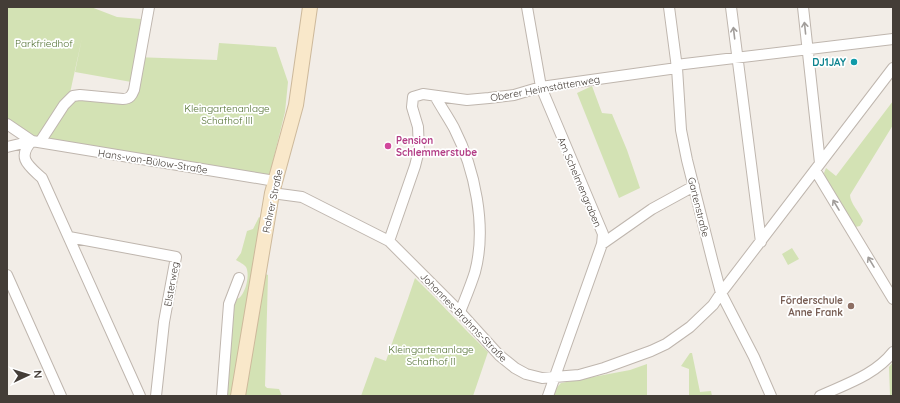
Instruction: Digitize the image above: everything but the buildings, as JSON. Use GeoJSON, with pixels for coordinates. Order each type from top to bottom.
{"type":"FeatureCollection","features":[{"type":"Feature","properties":{"kind":"main road","name":"Rohrer Straße"},"geometry":{"type":"LineString","coordinates":[[238,396],[273,187],[296,105],[310,7]]}},
{"type":"Feature","properties":{"kind":"street"},"geometry":{"type":"LineString","coordinates":[[140,396],[42,178],[27,164],[24,158],[26,147],[36,141],[72,96],[80,95],[128,99],[132,95],[149,7]]}},
{"type":"Feature","properties":{"kind":"street","name":"Am Schelmengraben"},"geometry":{"type":"LineString","coordinates":[[527,7],[541,87],[603,234],[602,244],[548,396]]}},
{"type":"Feature","properties":{"kind":"street","name":"Gartenstraße"},"geometry":{"type":"LineString","coordinates":[[669,7],[677,67],[682,130],[694,186],[721,293],[754,357],[771,396]]}},
{"type":"Feature","properties":{"kind":"street"},"geometry":{"type":"LineString","coordinates":[[732,7],[737,58],[761,242]]}},
{"type":"Feature","properties":{"kind":"street"},"geometry":{"type":"LineString","coordinates":[[803,7],[818,167],[893,299]]}},
{"type":"Feature","properties":{"kind":"street","name":"Oberer Heimstättenweg"},"geometry":{"type":"LineString","coordinates":[[390,241],[419,150],[418,127],[412,107],[413,97],[423,94],[467,100],[514,95],[541,87],[737,58],[893,39]]}},
{"type":"Feature","properties":{"kind":"street","name":"Johannes-Brahms-Straße"},"geometry":{"type":"LineString","coordinates":[[273,187],[302,197],[390,241],[460,312],[499,355],[515,368],[526,374],[542,378],[554,378],[579,374],[604,368],[639,356],[666,344],[679,336],[704,314],[713,305],[893,68]]}},
{"type":"Feature","properties":{"kind":"street"},"geometry":{"type":"LineString","coordinates":[[435,96],[454,128],[466,155],[474,183],[478,205],[480,233],[475,271],[460,312]]}},
{"type":"Feature","properties":{"kind":"street","name":"Hans-von-Bülow-Straße"},"geometry":{"type":"LineString","coordinates":[[7,124],[36,141],[273,187]]}},
{"type":"Feature","properties":{"kind":"street","name":"Hans-von-Bülow-Straße"},"geometry":{"type":"LineString","coordinates":[[7,147],[36,141]]}},
{"type":"Feature","properties":{"kind":"street"},"geometry":{"type":"LineString","coordinates":[[602,244],[652,209],[694,186]]}},
{"type":"Feature","properties":{"kind":"street","name":"Elsterweg"},"geometry":{"type":"LineString","coordinates":[[69,237],[176,257],[164,322],[156,396]]}},
{"type":"Feature","properties":{"kind":"street"},"geometry":{"type":"LineString","coordinates":[[7,275],[61,396]]}},
{"type":"Feature","properties":{"kind":"street"},"geometry":{"type":"LineString","coordinates":[[222,396],[229,304],[239,278]]}},
{"type":"Feature","properties":{"kind":"street"},"geometry":{"type":"LineString","coordinates":[[820,396],[871,372],[884,363],[893,352]]}},
{"type":"Feature","properties":{"kind":"green space","name":"Kleingartenanlage Schafhof III"},"geometry":{"type":"Polygon","coordinates":[[[7,7],[91,7],[117,17],[141,19],[135,57],[217,60],[219,43],[276,47],[288,82],[285,112],[269,177],[47,140],[68,105],[79,98],[127,102],[137,83],[75,72],[82,38],[70,93],[41,137],[33,137],[7,120],[7,7]]]}},
{"type":"Feature","properties":{"kind":"green space"},"geometry":{"type":"Polygon","coordinates":[[[592,86],[602,113],[612,114],[627,150],[640,188],[619,198],[577,93],[592,86]]]}},
{"type":"Feature","properties":{"kind":"green space"},"geometry":{"type":"Polygon","coordinates":[[[893,101],[893,125],[850,195],[850,198],[863,221],[860,226],[855,227],[824,173],[826,168],[836,176],[893,101]]]}},
{"type":"Feature","properties":{"kind":"green space"},"geometry":{"type":"Polygon","coordinates":[[[259,217],[262,219],[233,396],[224,396],[232,300],[241,296],[246,286],[247,278],[246,267],[236,260],[241,253],[247,231],[253,229],[259,217]]]}},
{"type":"Feature","properties":{"kind":"green space"},"geometry":{"type":"Polygon","coordinates":[[[792,248],[799,259],[788,265],[782,254],[792,248]]]}},
{"type":"Feature","properties":{"kind":"green space"},"geometry":{"type":"Polygon","coordinates":[[[263,273],[268,275],[265,386],[267,388],[279,389],[282,396],[243,396],[263,273]]]}},
{"type":"Feature","properties":{"kind":"green space","name":"Kleingartenanlage Schafhof II"},"geometry":{"type":"Polygon","coordinates":[[[415,278],[488,352],[473,396],[361,396],[375,357],[386,361],[415,278]]]}},
{"type":"Feature","properties":{"kind":"green space"},"geometry":{"type":"Polygon","coordinates":[[[690,353],[692,353],[700,392],[711,391],[712,396],[689,396],[689,369],[681,366],[690,353]]]}},
{"type":"Feature","properties":{"kind":"green space"},"geometry":{"type":"Polygon","coordinates":[[[893,362],[893,396],[890,396],[889,367],[893,362]]]}},
{"type":"Feature","properties":{"kind":"green space"},"geometry":{"type":"Polygon","coordinates":[[[647,364],[647,396],[554,396],[556,388],[561,383],[630,370],[647,364]]]}},
{"type":"Feature","properties":{"kind":"place","name":"DJ1JAY"},"geometry":{"type":"Point","coordinates":[854,62]}},
{"type":"Feature","properties":{"kind":"place","name":"Pension Schlemmerstube"},"geometry":{"type":"Point","coordinates":[388,146]}},
{"type":"Feature","properties":{"kind":"place","name":"Förderschule Anne Frank"},"geometry":{"type":"Point","coordinates":[851,306]}},
{"type":"Feature","properties":{"kind":"park label","name":"Parkfriedhof"},"geometry":{"type":"Point","coordinates":[44,43]}}]}
